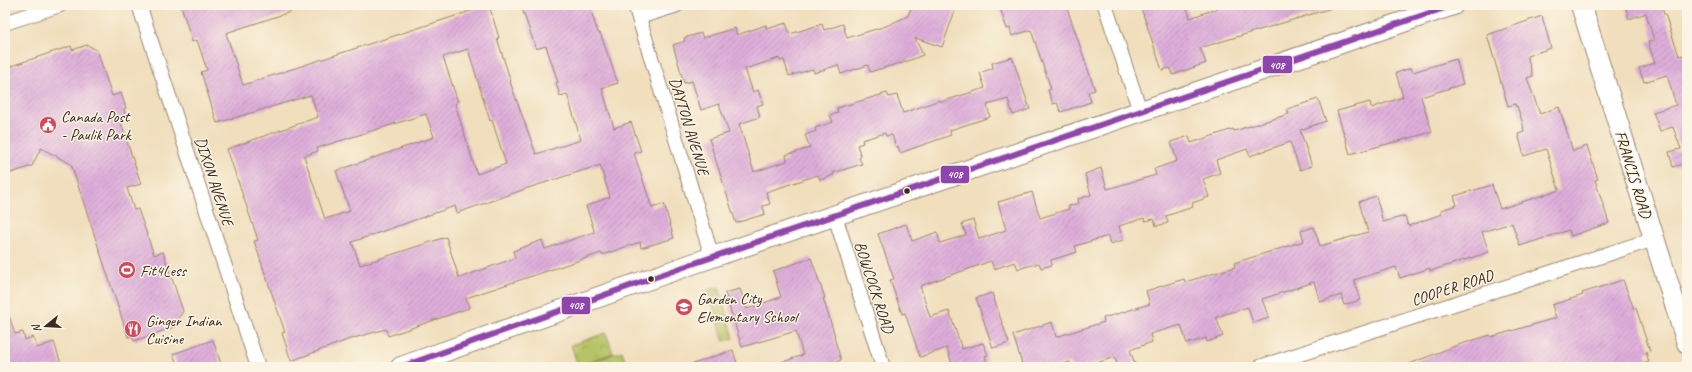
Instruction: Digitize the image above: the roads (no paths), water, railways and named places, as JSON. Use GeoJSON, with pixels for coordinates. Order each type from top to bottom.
{"type":"FeatureCollection","features":[{"type":"Feature","properties":{"kind":"street"},"geometry":{"type":"LineString","coordinates":[[5,23],[60,5]]}},
{"type":"Feature","properties":{"kind":"street","name":"DIXON AVENUE"},"geometry":{"type":"LineString","coordinates":[[139,5],[258,367]]}},
{"type":"Feature","properties":{"kind":"street"},"geometry":{"type":"LineString","coordinates":[[637,11],[677,5]]}},
{"type":"Feature","properties":{"kind":"street"},"geometry":{"type":"LineString","coordinates":[[1105,5],[1140,111]]}},
{"type":"Feature","properties":{"kind":"street"},"geometry":{"type":"LineString","coordinates":[[401,367],[712,257],[1453,5]]}},
{"type":"Feature","properties":{"kind":"street","name":"FRANCIS ROAD"},"geometry":{"type":"LineString","coordinates":[[1581,5],[1687,343]]}},
{"type":"Feature","properties":{"kind":"street","name":"DAYTON AVENUE"},"geometry":{"type":"LineString","coordinates":[[637,11],[712,257]]}},
{"type":"Feature","properties":{"kind":"street","name":"BOWCOCK ROAD"},"geometry":{"type":"LineString","coordinates":[[835,216],[883,367]]}},
{"type":"Feature","properties":{"kind":"street","name":"COOPER ROAD"},"geometry":{"type":"LineString","coordinates":[[1260,367],[1654,239]]}},
{"type":"Feature","properties":{"kind":"place","name":"Canada Post - Paulik Park"},"geometry":{"type":"Point","coordinates":[48,125]}},
{"type":"Feature","properties":{"kind":"place","name":"Fit4Less"},"geometry":{"type":"Point","coordinates":[127,270]}},
{"type":"Feature","properties":{"kind":"place","name":"Garden City Elementary School"},"geometry":{"type":"Point","coordinates":[684,307]}},
{"type":"Feature","properties":{"kind":"place","name":"Ginger Indian Cuisine"},"geometry":{"type":"Point","coordinates":[133,329]}}]}
